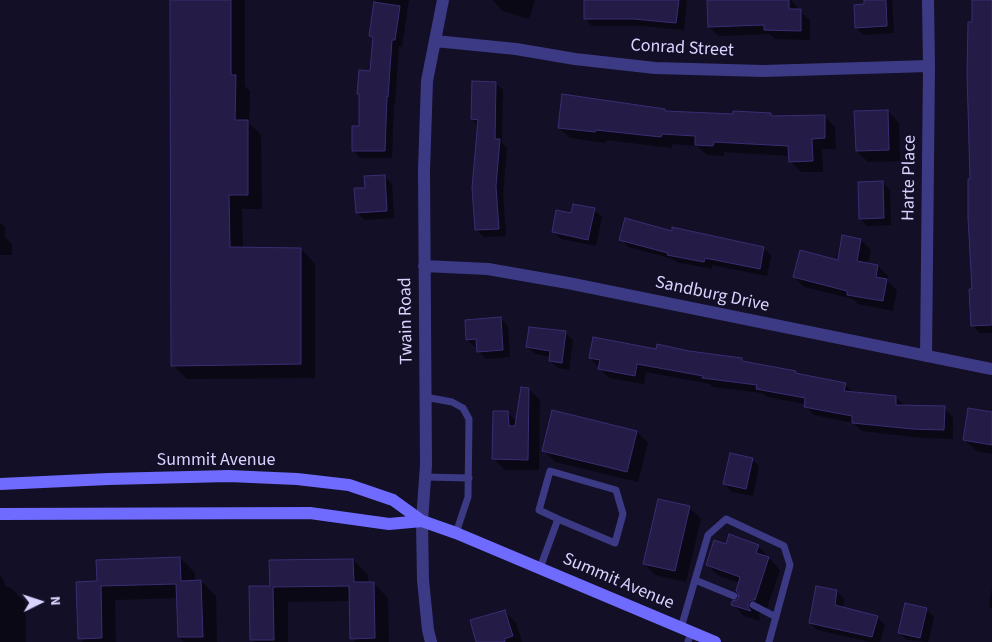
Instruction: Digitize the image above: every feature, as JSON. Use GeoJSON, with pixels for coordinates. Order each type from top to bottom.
{"type":"FeatureCollection","features":[{"type":"Feature","properties":{"kind":"main road","name":"Summit Avenue"},"geometry":{"type":"LineString","coordinates":[[0,484],[229,476],[297,479],[349,485],[394,500],[422,521],[540,568],[687,634],[715,642]]}},
{"type":"Feature","properties":{"kind":"main road","name":"Summit Avenue"},"geometry":{"type":"LineString","coordinates":[[0,514],[310,513],[389,524],[422,521]]}},
{"type":"Feature","properties":{"kind":"street","name":"Twain Road"},"geometry":{"type":"LineString","coordinates":[[431,642],[423,580],[422,521],[425,477],[424,170],[427,81],[443,0]]}},
{"type":"Feature","properties":{"kind":"street","name":"Harte Place"},"geometry":{"type":"LineString","coordinates":[[926,356],[928,0]]}},
{"type":"Feature","properties":{"kind":"street","name":"Conrad Street"},"geometry":{"type":"LineString","coordinates":[[435,41],[516,49],[575,59],[655,68],[763,71],[929,66]]}},
{"type":"Feature","properties":{"kind":"street","name":"Sandburg Drive"},"geometry":{"type":"LineString","coordinates":[[424,266],[488,269],[559,281],[992,369]]}},
{"type":"Feature","properties":{"kind":"lane"},"geometry":{"type":"LineString","coordinates":[[425,397],[452,402],[464,408],[469,419],[468,497],[456,533]]}},
{"type":"Feature","properties":{"kind":"lane"},"geometry":{"type":"LineString","coordinates":[[550,472],[616,490],[623,514],[615,543],[558,520],[539,510],[550,472]]}},
{"type":"Feature","properties":{"kind":"lane"},"geometry":{"type":"LineString","coordinates":[[425,477],[469,478]]}},
{"type":"Feature","properties":{"kind":"lane"},"geometry":{"type":"LineString","coordinates":[[687,634],[695,580],[708,534],[726,519],[784,546],[790,565],[769,642]]}},
{"type":"Feature","properties":{"kind":"lane"},"geometry":{"type":"LineString","coordinates":[[540,568],[558,520]]}},
{"type":"Feature","properties":{"kind":"lane"},"geometry":{"type":"LineString","coordinates":[[695,580],[734,596]]}},
{"type":"Feature","properties":{"kind":"lane"},"geometry":{"type":"LineString","coordinates":[[754,605],[776,617]]}},
{"type":"Feature","properties":{"kind":"building"},"geometry":{"type":"Polygon","coordinates":[[[170,0],[231,0],[231,75],[236,75],[235,120],[248,120],[248,195],[229,195],[230,247],[301,248],[301,364],[171,366],[170,0]]]}},
{"type":"Feature","properties":{"kind":"building"},"geometry":{"type":"Polygon","coordinates":[[[584,0],[679,0],[676,23],[634,19],[584,19],[584,0]]]}},
{"type":"Feature","properties":{"kind":"building"},"geometry":{"type":"Polygon","coordinates":[[[707,0],[789,0],[789,9],[801,9],[801,31],[764,30],[764,25],[708,27],[707,0]]]}},
{"type":"Feature","properties":{"kind":"building"},"geometry":{"type":"Polygon","coordinates":[[[864,0],[886,0],[887,26],[855,28],[854,5],[864,4],[864,0]]]}},
{"type":"Feature","properties":{"kind":"building"},"geometry":{"type":"Polygon","coordinates":[[[972,0],[992,0],[992,325],[971,326],[969,289],[972,289],[968,218],[968,179],[970,179],[967,73],[968,22],[972,22],[972,0]]]}},
{"type":"Feature","properties":{"kind":"building"},"geometry":{"type":"Polygon","coordinates":[[[374,2],[400,6],[395,40],[392,40],[385,151],[352,151],[352,126],[359,126],[359,94],[357,94],[359,70],[370,71],[373,37],[369,36],[374,2]]]}},
{"type":"Feature","properties":{"kind":"building"},"geometry":{"type":"Polygon","coordinates":[[[472,81],[496,82],[495,139],[500,139],[496,186],[499,229],[475,230],[472,188],[478,120],[471,119],[472,81]]]}},
{"type":"Feature","properties":{"kind":"building"},"geometry":{"type":"Polygon","coordinates":[[[562,94],[665,109],[665,111],[733,114],[733,111],[771,113],[771,116],[825,115],[825,138],[812,139],[813,161],[789,162],[788,146],[714,142],[713,146],[695,145],[695,136],[662,134],[661,137],[558,128],[562,94]]]}},
{"type":"Feature","properties":{"kind":"building"},"geometry":{"type":"Polygon","coordinates":[[[888,110],[889,150],[856,151],[854,111],[888,110]]]}},
{"type":"Feature","properties":{"kind":"building"},"geometry":{"type":"Polygon","coordinates":[[[385,175],[387,211],[356,213],[354,188],[365,188],[364,176],[385,175]]]}},
{"type":"Feature","properties":{"kind":"building"},"geometry":{"type":"Polygon","coordinates":[[[883,181],[884,218],[859,219],[858,182],[883,181]]]}},
{"type":"Feature","properties":{"kind":"building"},"geometry":{"type":"Polygon","coordinates":[[[573,204],[595,208],[588,240],[552,232],[556,210],[571,213],[573,204]]]}},
{"type":"Feature","properties":{"kind":"building"},"geometry":{"type":"Polygon","coordinates":[[[625,218],[672,231],[672,227],[764,247],[760,269],[705,258],[704,262],[667,255],[668,253],[619,240],[625,218]]]}},
{"type":"Feature","properties":{"kind":"building"},"geometry":{"type":"Polygon","coordinates":[[[842,235],[861,239],[857,261],[878,265],[876,277],[887,279],[883,301],[847,295],[847,291],[793,277],[800,250],[838,260],[842,235]]]}},
{"type":"Feature","properties":{"kind":"building"},"geometry":{"type":"Polygon","coordinates":[[[501,317],[503,350],[477,352],[476,339],[466,340],[465,320],[501,317]]]}},
{"type":"Feature","properties":{"kind":"building"},"geometry":{"type":"Polygon","coordinates":[[[529,327],[566,331],[562,363],[549,361],[550,351],[526,347],[529,327]]]}},
{"type":"Feature","properties":{"kind":"building"},"geometry":{"type":"Polygon","coordinates":[[[593,337],[656,349],[657,344],[689,351],[742,358],[742,361],[846,383],[844,391],[896,396],[896,405],[945,406],[944,430],[852,423],[852,416],[804,407],[805,398],[756,389],[757,385],[702,378],[703,376],[637,364],[635,376],[598,369],[600,360],[589,358],[593,337]]]}},
{"type":"Feature","properties":{"kind":"building"},"geometry":{"type":"Polygon","coordinates":[[[521,387],[529,388],[528,460],[492,459],[493,411],[508,411],[509,426],[515,426],[521,387]]]}},
{"type":"Feature","properties":{"kind":"building"},"geometry":{"type":"Polygon","coordinates":[[[968,408],[992,412],[992,445],[963,440],[968,408]]]}},
{"type":"Feature","properties":{"kind":"building"},"geometry":{"type":"Polygon","coordinates":[[[552,410],[637,431],[627,472],[542,451],[552,410]]]}},
{"type":"Feature","properties":{"kind":"building"},"geometry":{"type":"Polygon","coordinates":[[[730,453],[753,458],[746,489],[723,484],[730,453]]]}},
{"type":"Feature","properties":{"kind":"building"},"geometry":{"type":"Polygon","coordinates":[[[658,499],[690,506],[675,571],[643,564],[658,499]]]}},
{"type":"Feature","properties":{"kind":"building"},"geometry":{"type":"Polygon","coordinates":[[[729,534],[759,545],[756,553],[769,557],[755,600],[751,600],[748,603],[751,611],[731,605],[732,601],[739,598],[736,591],[740,577],[706,565],[714,540],[726,544],[729,534]]]}},
{"type":"Feature","properties":{"kind":"building"},"geometry":{"type":"Polygon","coordinates":[[[180,557],[181,581],[201,580],[203,637],[178,637],[176,584],[101,586],[102,638],[78,639],[76,582],[97,581],[96,560],[180,557]]]}},
{"type":"Feature","properties":{"kind":"building"},"geometry":{"type":"Polygon","coordinates":[[[353,559],[354,582],[374,582],[375,638],[350,639],[349,586],[273,587],[274,640],[250,640],[249,586],[270,586],[269,560],[353,559]]]}},
{"type":"Feature","properties":{"kind":"building"},"geometry":{"type":"Polygon","coordinates":[[[816,586],[837,590],[835,605],[878,616],[872,637],[809,623],[816,586]]]}},
{"type":"Feature","properties":{"kind":"building"},"geometry":{"type":"Polygon","coordinates":[[[905,603],[927,608],[920,638],[898,633],[905,603]]]}},
{"type":"Feature","properties":{"kind":"building"},"geometry":{"type":"Polygon","coordinates":[[[505,610],[513,636],[504,639],[505,642],[476,642],[470,620],[505,610]]]}}]}
